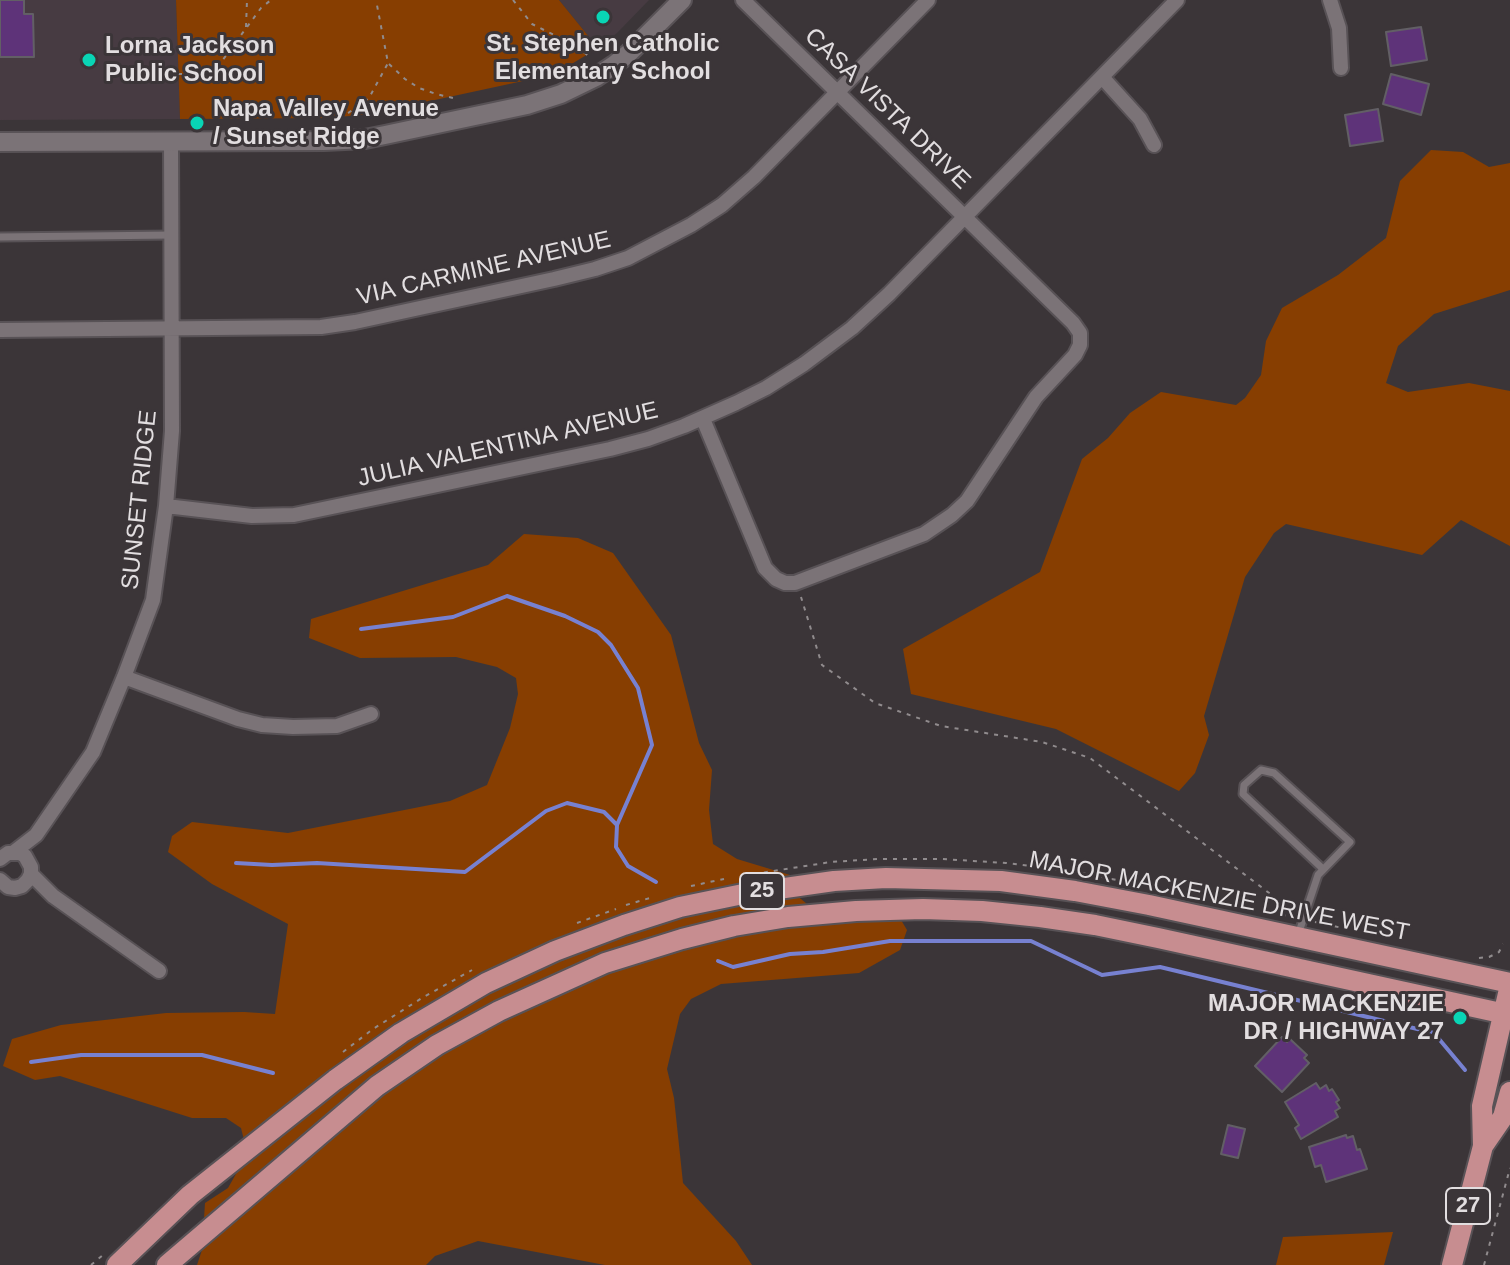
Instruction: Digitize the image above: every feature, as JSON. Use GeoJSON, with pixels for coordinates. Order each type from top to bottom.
{"type":"FeatureCollection","features":[{"type":"Feature","properties":{"kind":"main road","name":"MAJOR MACKENZIE DRIVE WEST"},"geometry":{"type":"LineString","coordinates":[[110,1260],[335,1080],[401,1033],[486,983],[555,951],[624,925],[680,907],[743,894],[834,881],[886,878],[1001,881],[1300,928],[1510,984]]}},
{"type":"Feature","properties":{"kind":"main road","name":"25"},"geometry":{"type":"LineString","coordinates":[[167,1265],[377,1086],[437,1045],[499,1011],[605,963],[734,926],[856,911],[938,909],[1040,917],[1158,938],[1506,1014]]}},
{"type":"Feature","properties":{"kind":"main road","name":"27"},"geometry":{"type":"LineString","coordinates":[[1452,1265],[1483,1146],[1482,1106],[1506,1014],[1510,984]]}},
{"type":"Feature","properties":{"kind":"main road","name":"27"},"geometry":{"type":"LineString","coordinates":[[1483,1146],[1503,1117],[1510,1092]]}},
{"type":"Feature","properties":{"kind":"street"},"geometry":{"type":"LineString","coordinates":[[0,142],[365,139],[546,100],[582,85],[614,65],[682,0]]}},
{"type":"Feature","properties":{"kind":"street","name":"CASA VISTA DRIVE"},"geometry":{"type":"LineString","coordinates":[[703,419],[765,568],[769,575],[785,583],[795,583],[924,534],[952,515],[967,501],[1036,397],[1075,355],[1080,345],[1080,333],[1073,323],[743,0]]}},
{"type":"Feature","properties":{"kind":"street","name":"VIA CARMINE AVENUE"},"geometry":{"type":"LineString","coordinates":[[0,330],[321,327],[554,279],[617,262],[669,238],[722,205],[754,177],[928,0]]}},
{"type":"Feature","properties":{"kind":"street","name":"JULIA VALENTINA AVENUE"},"geometry":{"type":"LineString","coordinates":[[166,506],[252,516],[294,515],[648,439],[703,419],[766,388],[828,347],[889,294],[1177,0]]}},
{"type":"Feature","properties":{"kind":"street"},"geometry":{"type":"LineString","coordinates":[[1330,0],[1339,28],[1341,68]]}},
{"type":"Feature","properties":{"kind":"street"},"geometry":{"type":"LineString","coordinates":[[1102,77],[1140,119],[1154,145]]}},
{"type":"Feature","properties":{"kind":"street","name":"SUNSET RIDGE"},"geometry":{"type":"LineString","coordinates":[[25,878],[36,835],[93,752],[153,600],[166,506],[172,431],[171,141]]}},
{"type":"Feature","properties":{"kind":"street"},"geometry":{"type":"LineString","coordinates":[[124,677],[262,725],[337,726],[371,714]]}},
{"type":"Feature","properties":{"kind":"street","name":"SUNSET RIDGE"},"geometry":{"type":"LineString","coordinates":[[5,854],[36,835]]}},
{"type":"Feature","properties":{"kind":"street"},"geometry":{"type":"LineString","coordinates":[[0,899],[25,878],[25,856],[5,854]]}},
{"type":"Feature","properties":{"kind":"street"},"geometry":{"type":"LineString","coordinates":[[0,880],[8,887],[25,878]]}},
{"type":"Feature","properties":{"kind":"street"},"geometry":{"type":"LineString","coordinates":[[25,878],[159,971]]}},
{"type":"Feature","properties":{"kind":"lane"},"geometry":{"type":"LineString","coordinates":[[0,237],[172,235]]}},
{"type":"Feature","properties":{"kind":"lane"},"geometry":{"type":"LineString","coordinates":[[1300,928],[1318,875],[1350,842],[1274,773],[1261,770],[1244,785],[1243,794],[1323,869]]}},
{"type":"Feature","properties":{"kind":"path"},"geometry":{"type":"LineString","coordinates":[[246,27],[247,0]]}},
{"type":"Feature","properties":{"kind":"path"},"geometry":{"type":"LineString","coordinates":[[178,74],[199,74],[222,61],[261,8],[271,0]]}},
{"type":"Feature","properties":{"kind":"path"},"geometry":{"type":"LineString","coordinates":[[376,0],[388,63],[419,88],[453,98]]}},
{"type":"Feature","properties":{"kind":"path"},"geometry":{"type":"LineString","coordinates":[[513,0],[532,24],[589,56]]}},
{"type":"Feature","properties":{"kind":"path"},"geometry":{"type":"LineString","coordinates":[[239,39],[255,54]]}},
{"type":"Feature","properties":{"kind":"path"},"geometry":{"type":"LineString","coordinates":[[340,119],[369,98],[388,63]]}},
{"type":"Feature","properties":{"kind":"path"},"geometry":{"type":"LineString","coordinates":[[800,593],[822,665],[875,703],[941,726],[1042,742],[1090,758],[1300,928]]}},
{"type":"Feature","properties":{"kind":"path"},"geometry":{"type":"LineString","coordinates":[[755,874],[831,862],[942,859],[1071,871],[1118,881]]}},
{"type":"Feature","properties":{"kind":"path"},"geometry":{"type":"LineString","coordinates":[[686,887],[727,879]]}},
{"type":"Feature","properties":{"kind":"path"},"geometry":{"type":"LineString","coordinates":[[567,928],[659,895]]}},
{"type":"Feature","properties":{"kind":"path"},"geometry":{"type":"LineString","coordinates":[[1241,906],[1300,928],[1390,939]]}},
{"type":"Feature","properties":{"kind":"path"},"geometry":{"type":"LineString","coordinates":[[1477,958],[1499,952],[1503,944]]}},
{"type":"Feature","properties":{"kind":"path"},"geometry":{"type":"LineString","coordinates":[[338,1056],[373,1029],[470,971]]}},
{"type":"Feature","properties":{"kind":"path"},"geometry":{"type":"LineString","coordinates":[[1484,1265],[1510,1168]]}},
{"type":"Feature","properties":{"kind":"path"},"geometry":{"type":"LineString","coordinates":[[91,1265],[110,1260]]}},
{"type":"Feature","properties":{"kind":"shaded area","name":"Lorna Jackson Public School"},"geometry":{"type":"Polygon","coordinates":[[[0,0],[176,0],[180,119],[0,120],[0,0]]]}},
{"type":"Feature","properties":{"kind":"shaded area"},"geometry":{"type":"Polygon","coordinates":[[[176,0],[559,0],[598,48],[565,68],[537,78],[370,114],[328,118],[180,119],[176,0]]]}},
{"type":"Feature","properties":{"kind":"shaded area","name":"St. Stephen Catholic Elementary School"},"geometry":{"type":"Polygon","coordinates":[[[559,0],[649,0],[598,48],[559,0]]]}},
{"type":"Feature","properties":{"kind":"shaded area"},"geometry":{"type":"Polygon","coordinates":[[[1431,150],[1463,152],[1489,167],[1510,163],[1510,290],[1434,314],[1398,346],[1386,383],[1408,392],[1469,383],[1510,391],[1510,546],[1461,520],[1422,555],[1286,524],[1274,533],[1245,577],[1204,716],[1209,735],[1195,773],[1179,791],[1056,729],[911,694],[903,649],[1040,572],[1082,459],[1108,438],[1130,413],[1161,392],[1236,405],[1245,398],[1261,375],[1266,341],[1282,308],[1338,275],[1386,238],[1400,181],[1431,150]]]}},
{"type":"Feature","properties":{"kind":"shaded area"},"geometry":{"type":"Polygon","coordinates":[[[524,534],[578,538],[613,553],[671,635],[699,743],[712,770],[709,810],[713,844],[737,859],[790,875],[795,894],[813,909],[848,920],[901,920],[907,930],[900,950],[859,973],[721,984],[691,999],[680,1014],[667,1069],[674,1098],[683,1183],[736,1241],[752,1265],[605,1265],[478,1241],[435,1256],[426,1265],[197,1265],[202,1250],[205,1203],[228,1188],[245,1158],[241,1128],[226,1118],[192,1118],[60,1076],[35,1080],[3,1066],[12,1039],[61,1025],[166,1013],[275,1014],[288,924],[212,884],[168,852],[172,836],[192,822],[288,833],[450,801],[487,785],[510,728],[518,694],[516,678],[497,667],[456,657],[360,658],[309,638],[311,619],[488,565],[524,534]]]}},
{"type":"Feature","properties":{"kind":"shaded area"},"geometry":{"type":"Polygon","coordinates":[[[1393,1232],[1384,1265],[1276,1265],[1283,1237],[1393,1232]]]}},
{"type":"Feature","properties":{"kind":"building"},"geometry":{"type":"Polygon","coordinates":[[[0,0],[24,0],[24,14],[33,14],[34,57],[0,57],[0,0]]]}},
{"type":"Feature","properties":{"kind":"building"},"geometry":{"type":"Polygon","coordinates":[[[1421,27],[1427,60],[1391,66],[1386,32],[1421,27]]]}},
{"type":"Feature","properties":{"kind":"building"},"geometry":{"type":"Polygon","coordinates":[[[1391,74],[1429,84],[1421,115],[1383,104],[1391,74]]]}},
{"type":"Feature","properties":{"kind":"building"},"geometry":{"type":"Polygon","coordinates":[[[1378,109],[1383,141],[1350,146],[1345,115],[1378,109]]]}},
{"type":"Feature","properties":{"kind":"building"},"geometry":{"type":"Polygon","coordinates":[[[1282,1037],[1287,1042],[1290,1039],[1307,1055],[1304,1058],[1309,1063],[1282,1092],[1255,1066],[1282,1037]]]}},
{"type":"Feature","properties":{"kind":"building"},"geometry":{"type":"Polygon","coordinates":[[[1316,1083],[1320,1089],[1326,1085],[1329,1091],[1332,1089],[1339,1100],[1336,1102],[1340,1108],[1335,1111],[1338,1117],[1301,1139],[1295,1128],[1299,1125],[1285,1102],[1316,1083]]]}},
{"type":"Feature","properties":{"kind":"building"},"geometry":{"type":"Polygon","coordinates":[[[1228,1125],[1245,1129],[1238,1158],[1221,1154],[1228,1125]]]}},
{"type":"Feature","properties":{"kind":"building"},"geometry":{"type":"Polygon","coordinates":[[[1346,1135],[1347,1138],[1353,1136],[1367,1169],[1326,1182],[1321,1165],[1315,1167],[1309,1147],[1346,1135]]]}},
{"type":"Feature","properties":{"kind":"waterway"},"geometry":{"type":"LineString","coordinates":[[361,629],[453,617],[507,596],[565,616],[598,632],[611,645],[638,688],[652,745],[617,825],[616,847],[628,866],[656,882]]}},
{"type":"Feature","properties":{"kind":"waterway"},"geometry":{"type":"LineString","coordinates":[[236,863],[317,863],[465,872],[546,811],[567,803],[604,812],[617,825]]}},
{"type":"Feature","properties":{"kind":"waterway"},"geometry":{"type":"LineString","coordinates":[[718,961],[733,967],[790,954],[890,941],[1031,941],[1102,975],[1160,967],[1434,1033],[1465,1070]]}},
{"type":"Feature","properties":{"kind":"waterway"},"geometry":{"type":"LineString","coordinates":[[31,1062],[81,1055],[202,1055],[273,1073]]}},
{"type":"Feature","properties":{"kind":"place","name":"St. Stephen Catholic Elementary School"},"geometry":{"type":"Point","coordinates":[603,17]}},
{"type":"Feature","properties":{"kind":"place","name":"Lorna Jackson Public School"},"geometry":{"type":"Point","coordinates":[89,60]}},
{"type":"Feature","properties":{"kind":"place","name":"Napa Valley Avenue / Sunset Ridge"},"geometry":{"type":"Point","coordinates":[197,123]}},
{"type":"Feature","properties":{"kind":"place","name":"MAJOR MACKENZIE DR / HIGHWAY 27"},"geometry":{"type":"Point","coordinates":[1460,1018]}}]}
